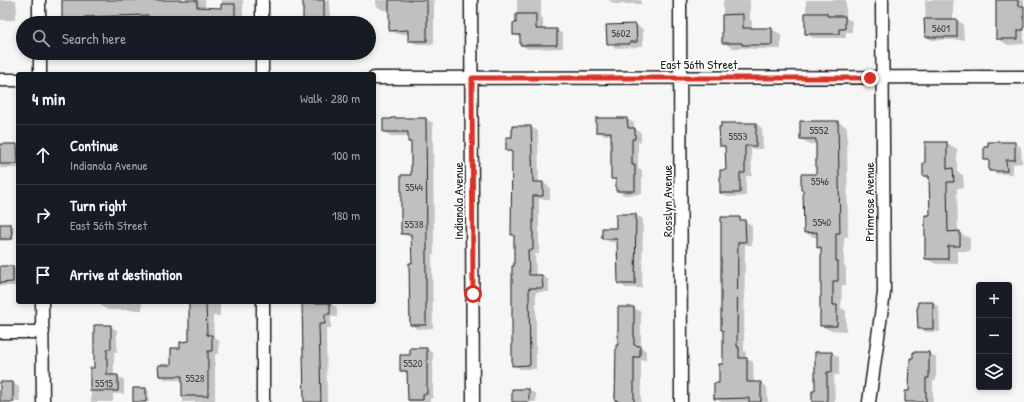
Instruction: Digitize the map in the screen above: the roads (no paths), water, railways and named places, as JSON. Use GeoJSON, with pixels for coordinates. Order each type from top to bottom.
{"type":"FeatureCollection","features":[{"type":"Feature","properties":{"kind":"street"},"geometry":{"type":"LineString","coordinates":[[39,0],[39,16]]}},
{"type":"Feature","properties":{"kind":"street"},"geometry":{"type":"LineString","coordinates":[[262,0],[262,16]]}},
{"type":"Feature","properties":{"kind":"street","name":"Indianola Avenue"},"geometry":{"type":"LineString","coordinates":[[471,0],[473,402]]}},
{"type":"Feature","properties":{"kind":"street","name":"Rosslyn Avenue"},"geometry":{"type":"LineString","coordinates":[[680,0],[681,402]]}},
{"type":"Feature","properties":{"kind":"street","name":"Primrose Avenue"},"geometry":{"type":"LineString","coordinates":[[869,402],[884,293],[882,0]]}},
{"type":"Feature","properties":{"kind":"street"},"geometry":{"type":"LineString","coordinates":[[40,60],[40,72]]}},
{"type":"Feature","properties":{"kind":"street"},"geometry":{"type":"LineString","coordinates":[[262,60],[262,72]]}},
{"type":"Feature","properties":{"kind":"street","name":"East 56th Street"},"geometry":{"type":"LineString","coordinates":[[376,78],[1024,77]]}},
{"type":"Feature","properties":{"kind":"street"},"geometry":{"type":"LineString","coordinates":[[0,80],[16,80]]}},
{"type":"Feature","properties":{"kind":"street"},"geometry":{"type":"LineString","coordinates":[[42,304],[43,402]]}},
{"type":"Feature","properties":{"kind":"street"},"geometry":{"type":"LineString","coordinates":[[262,304],[263,402]]}},
{"type":"Feature","properties":{"kind":"street"},"geometry":{"type":"LineString","coordinates":[[0,332],[43,332]]}}]}
